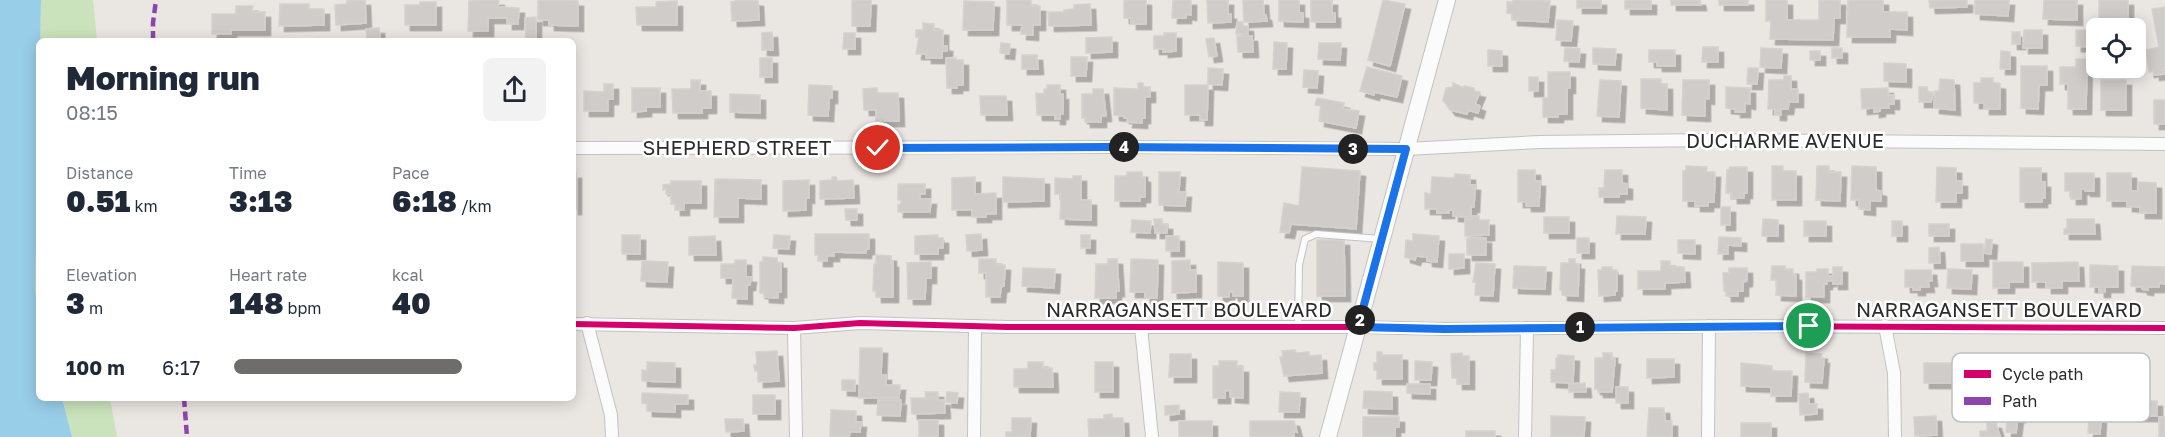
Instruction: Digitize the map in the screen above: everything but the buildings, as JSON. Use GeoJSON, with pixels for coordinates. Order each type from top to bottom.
{"type":"FeatureCollection","features":[{"type":"Feature","properties":{"kind":"main road"},"geometry":{"type":"LineString","coordinates":[[1328,437],[1447,0]]}},
{"type":"Feature","properties":{"kind":"street","name":"DUCHARME AVENUE"},"geometry":{"type":"LineString","coordinates":[[1406,149],[1540,142],[1713,140],[2165,144]]}},
{"type":"Feature","properties":{"kind":"street","name":"SHEPHERD STREET"},"geometry":{"type":"LineString","coordinates":[[576,148],[1406,149]]}},
{"type":"Feature","properties":{"kind":"street"},"geometry":{"type":"LineString","coordinates":[[587,323],[611,415],[612,437]]}},
{"type":"Feature","properties":{"kind":"street","name":"NARRAGANSETT BOULEVARD"},"geometry":{"type":"LineString","coordinates":[[576,324],[794,328],[860,323],[975,326],[1445,329],[1709,326],[2165,328]]}},
{"type":"Feature","properties":{"kind":"street"},"geometry":{"type":"LineString","coordinates":[[974,437],[975,326]]}},
{"type":"Feature","properties":{"kind":"street"},"geometry":{"type":"LineString","coordinates":[[1708,437],[1709,326]]}},
{"type":"Feature","properties":{"kind":"street"},"geometry":{"type":"LineString","coordinates":[[1885,326],[1894,373],[1895,437]]}},
{"type":"Feature","properties":{"kind":"street"},"geometry":{"type":"LineString","coordinates":[[1141,327],[1152,437]]}},
{"type":"Feature","properties":{"kind":"street"},"geometry":{"type":"LineString","coordinates":[[794,328],[796,437]]}},
{"type":"Feature","properties":{"kind":"street"},"geometry":{"type":"LineString","coordinates":[[1525,437],[1527,328]]}},
{"type":"Feature","properties":{"kind":"lane"},"geometry":{"type":"LineString","coordinates":[[1298,327],[1299,265],[1305,239],[1316,234],[1381,239]]}},
{"type":"Feature","properties":{"kind":"green space"},"geometry":{"type":"Polygon","coordinates":[[[41,0],[93,0],[97,38],[40,38],[41,0]]]}},
{"type":"Feature","properties":{"kind":"green space"},"geometry":{"type":"Polygon","coordinates":[[[36,241],[36,296],[35,292],[36,241]]]}},
{"type":"Feature","properties":{"kind":"green space"},"geometry":{"type":"Polygon","coordinates":[[[63,401],[111,401],[117,437],[72,437],[63,401]]]}},
{"type":"Feature","properties":{"kind":"water"},"geometry":{"type":"Polygon","coordinates":[[[0,0],[41,0],[40,38],[36,38],[36,401],[63,401],[72,437],[0,437],[0,0]]]}},
{"type":"Feature","properties":{"kind":"marked path"},"geometry":{"type":"LineString","coordinates":[[153,38],[156,0]]}},
{"type":"Feature","properties":{"kind":"marked path"},"geometry":{"type":"LineString","coordinates":[[184,401],[187,437]]}},
{"type":"Feature","properties":{"kind":"cycle path"},"geometry":{"type":"LineString","coordinates":[[576,324],[794,328],[860,323],[1007,327],[1445,329],[1734,326],[2165,328]]}},
{"type":"Feature","properties":{"kind":"route"},"geometry":{"type":"LineString","coordinates":[[878,148],[1406,149],[1358,327],[1445,329],[1809,326]]}}]}
